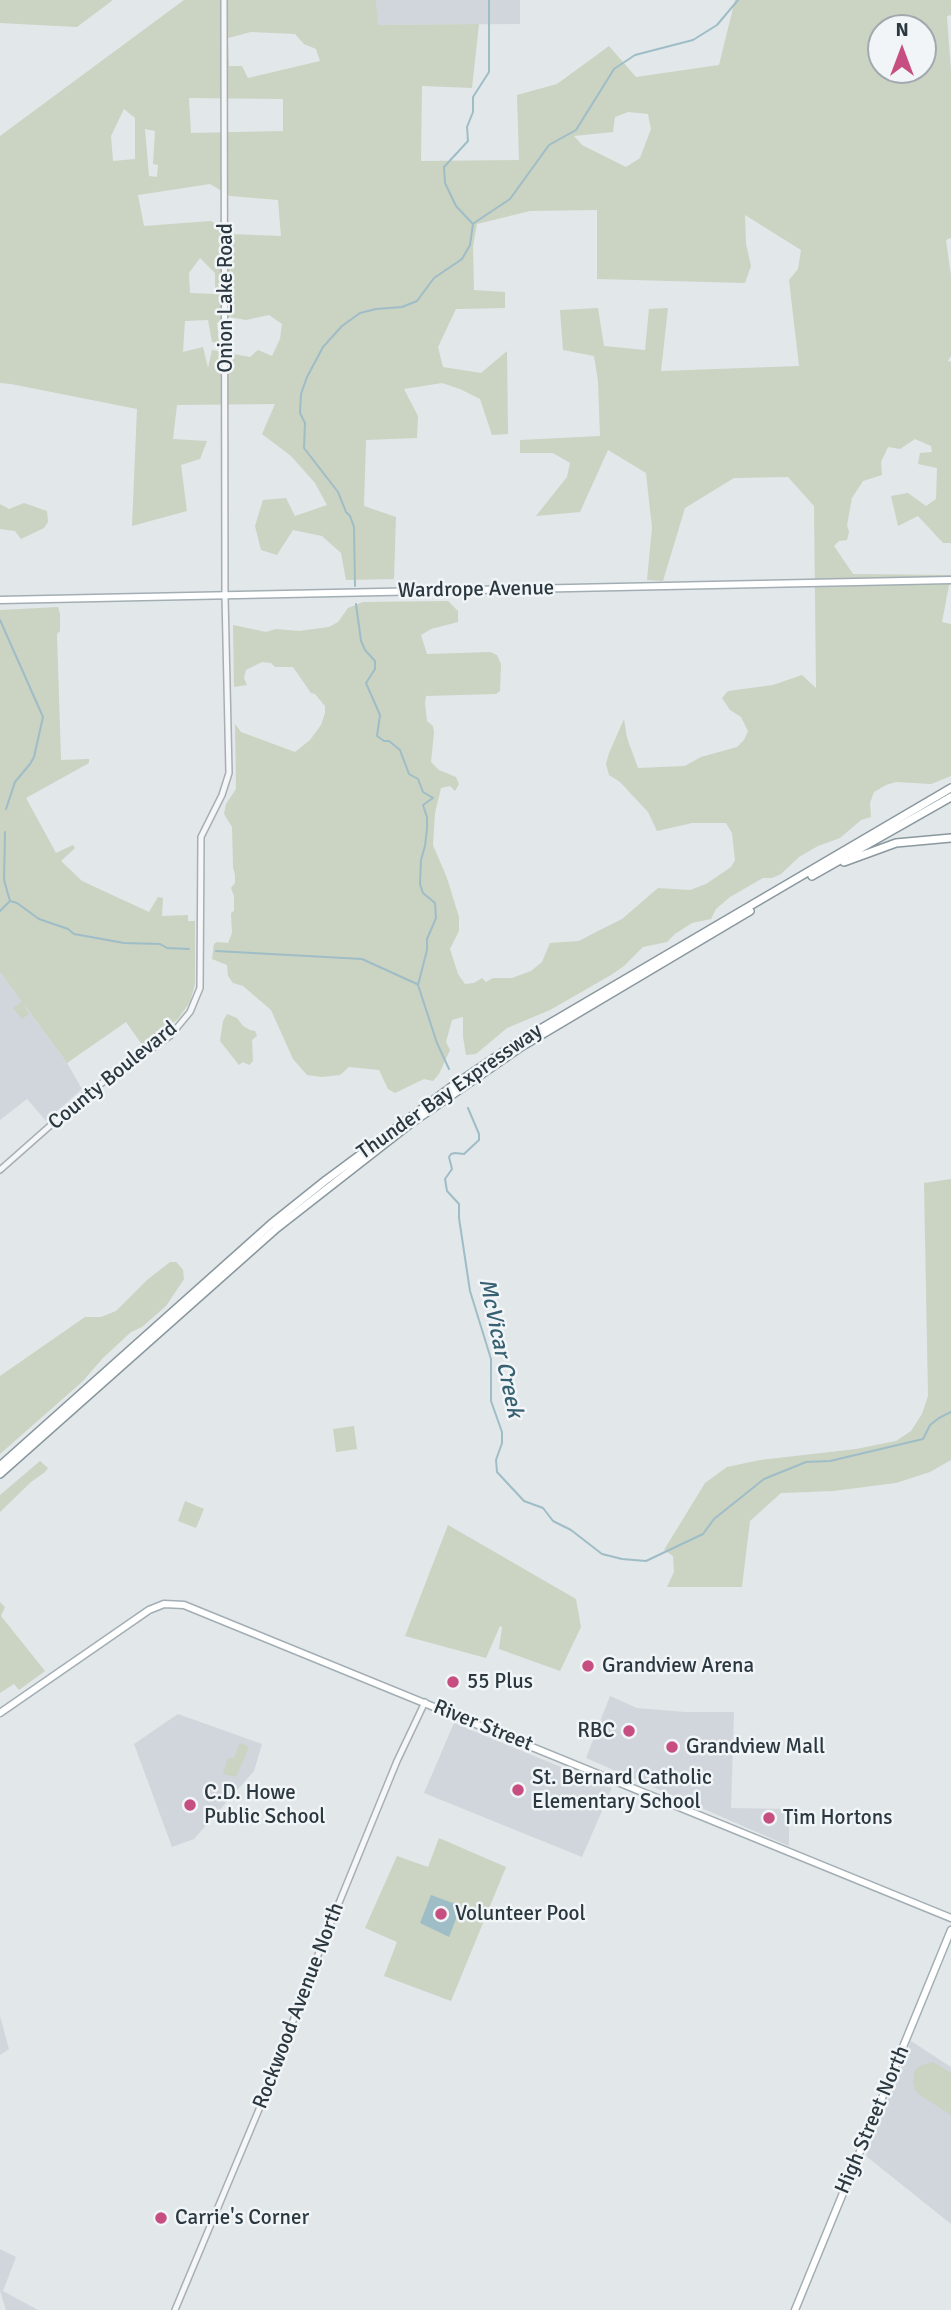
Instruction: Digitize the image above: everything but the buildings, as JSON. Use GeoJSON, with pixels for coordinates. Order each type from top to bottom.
{"type":"FeatureCollection","features":[{"type":"Feature","properties":{"kind":"highway","name":"Thunder Bay Expressway"},"geometry":{"type":"LineString","coordinates":[[0,1466],[271,1224],[405,1120],[518,1042],[951,788]]}},
{"type":"Feature","properties":{"kind":"highway","name":"Thunder Bay Expressway"},"geometry":{"type":"LineString","coordinates":[[0,1474],[277,1228],[410,1125],[521,1047],[809,877],[951,797]]}},
{"type":"Feature","properties":{"kind":"highway"},"geometry":{"type":"LineString","coordinates":[[809,877],[896,843],[951,838]]}},
{"type":"Feature","properties":{"kind":"main road","name":"Wardrope Avenue"},"geometry":{"type":"LineString","coordinates":[[0,600],[951,580]]}},
{"type":"Feature","properties":{"kind":"main road","name":"River Street"},"geometry":{"type":"LineString","coordinates":[[0,1713],[149,1610],[169,1604],[193,1607],[951,1919]]}},
{"type":"Feature","properties":{"kind":"main road","name":"High Street North"},"geometry":{"type":"LineString","coordinates":[[795,2310],[951,1930]]}},
{"type":"Feature","properties":{"kind":"street","name":"Onion Lake Road"},"geometry":{"type":"LineString","coordinates":[[224,0],[225,596]]}},
{"type":"Feature","properties":{"kind":"street","name":"County Boulevard"},"geometry":{"type":"LineString","coordinates":[[0,1170],[86,1094],[170,1036],[195,1003],[202,980],[201,837],[222,795],[229,773],[225,596]]}},
{"type":"Feature","properties":{"kind":"street","name":"Rockwood Avenue North"},"geometry":{"type":"LineString","coordinates":[[175,2310],[265,2095],[321,1947],[397,1761],[425,1702]]}},
{"type":"Feature","properties":{"kind":"shaded area"},"geometry":{"type":"Polygon","coordinates":[[[376,0],[520,0],[520,24],[377,25],[376,0]]]}},
{"type":"Feature","properties":{"kind":"shaded area"},"geometry":{"type":"Polygon","coordinates":[[[0,972],[67,1063],[82,1089],[46,1121],[27,1099],[0,1120],[0,972]]]}},
{"type":"Feature","properties":{"kind":"shaded area"},"geometry":{"type":"Polygon","coordinates":[[[610,1696],[637,1708],[734,1712],[731,1808],[789,1809],[789,1846],[586,1758],[610,1696]]]}},
{"type":"Feature","properties":{"kind":"shaded area","name":"C.D. Howe Public School"},"geometry":{"type":"Polygon","coordinates":[[[178,1714],[262,1744],[254,1771],[194,1839],[172,1847],[134,1744],[178,1714]]]}},
{"type":"Feature","properties":{"kind":"shaded area","name":"St. Bernard Catholic Elementary School"},"geometry":{"type":"Polygon","coordinates":[[[454,1723],[612,1788],[582,1857],[424,1793],[454,1723]]]}},
{"type":"Feature","properties":{"kind":"shaded area"},"geometry":{"type":"Polygon","coordinates":[[[0,2016],[9,2049],[0,2055],[0,2016]]]}},
{"type":"Feature","properties":{"kind":"shaded area"},"geometry":{"type":"Polygon","coordinates":[[[911,2041],[951,2067],[951,2224],[866,2156],[911,2041]]]}},
{"type":"Feature","properties":{"kind":"shaded area"},"geometry":{"type":"Polygon","coordinates":[[[0,2249],[16,2257],[3,2291],[38,2310],[6,2310],[0,2291],[0,2249]]]}},
{"type":"Feature","properties":{"kind":"green space"},"geometry":{"type":"Polygon","coordinates":[[[0,0],[113,0],[77,27],[0,23],[0,0]]]}},
{"type":"Feature","properties":{"kind":"green space"},"geometry":{"type":"Polygon","coordinates":[[[184,0],[376,0],[378,25],[479,24],[472,88],[422,86],[421,161],[519,160],[517,95],[557,84],[609,46],[636,77],[719,65],[735,0],[951,0],[951,15],[947,16],[951,71],[951,238],[946,240],[951,276],[951,356],[948,361],[951,362],[951,543],[943,543],[918,516],[898,526],[891,496],[908,493],[926,506],[936,499],[937,468],[918,464],[920,453],[932,452],[931,446],[915,439],[900,449],[888,447],[881,462],[882,475],[863,481],[852,498],[847,540],[839,541],[834,546],[853,574],[951,575],[942,622],[951,624],[951,776],[931,784],[896,782],[874,792],[870,803],[871,817],[861,820],[840,838],[799,857],[781,874],[763,878],[730,897],[716,909],[711,919],[692,923],[667,942],[643,947],[611,975],[550,1010],[507,1028],[476,1054],[466,1055],[463,1017],[452,1020],[446,1042],[450,1050],[433,1081],[424,1079],[395,1093],[388,1089],[379,1070],[349,1067],[340,1075],[307,1075],[293,1059],[271,1010],[243,986],[233,983],[228,976],[227,965],[212,959],[214,944],[228,943],[232,933],[234,896],[231,888],[235,883],[235,875],[232,827],[224,814],[226,804],[236,789],[235,724],[241,732],[295,752],[310,740],[321,725],[325,706],[311,693],[293,667],[275,667],[271,663],[262,662],[246,670],[244,678],[247,685],[234,687],[233,625],[266,632],[276,629],[299,631],[329,627],[338,622],[348,608],[363,602],[448,601],[458,611],[458,622],[431,629],[421,635],[427,654],[490,652],[497,655],[501,664],[500,691],[496,694],[426,696],[425,703],[427,721],[433,726],[434,733],[431,762],[439,770],[456,777],[459,784],[455,791],[450,786],[441,788],[435,813],[433,845],[459,917],[459,931],[450,949],[458,974],[465,984],[482,978],[486,982],[493,978],[512,978],[531,971],[542,962],[550,943],[579,941],[622,919],[658,888],[690,890],[706,884],[731,867],[735,860],[732,833],[726,823],[692,823],[657,831],[648,812],[620,782],[609,775],[606,764],[609,753],[624,719],[627,738],[638,768],[685,766],[701,757],[737,747],[744,740],[748,731],[741,717],[730,710],[722,698],[728,691],[773,685],[802,675],[816,688],[814,506],[788,477],[734,478],[685,508],[663,581],[647,580],[652,528],[646,473],[608,450],[580,512],[536,516],[567,477],[570,463],[553,453],[520,453],[520,440],[600,436],[598,381],[594,356],[563,350],[560,310],[598,308],[604,346],[645,350],[649,309],[668,308],[661,371],[799,366],[789,280],[798,269],[801,250],[745,215],[746,244],[751,266],[745,283],[597,279],[597,210],[530,211],[477,224],[473,246],[474,290],[505,292],[505,308],[456,309],[438,347],[443,367],[481,373],[507,351],[508,434],[492,435],[480,399],[460,389],[442,383],[404,389],[418,416],[417,438],[366,440],[364,506],[396,517],[394,579],[346,580],[341,553],[322,536],[293,530],[277,555],[261,550],[255,526],[263,500],[286,498],[295,516],[327,505],[315,483],[291,456],[262,434],[275,404],[177,405],[173,439],[207,441],[200,459],[181,465],[187,511],[132,526],[137,409],[0,383],[0,136],[184,0]],[[251,32],[228,38],[229,66],[242,66],[248,78],[320,61],[316,49],[304,44],[295,34],[251,32]],[[189,98],[191,133],[283,131],[283,99],[189,98]],[[124,109],[111,136],[113,161],[135,159],[135,118],[124,109]],[[628,112],[615,117],[613,132],[574,136],[582,145],[626,167],[640,158],[651,129],[648,114],[628,112]],[[145,129],[149,176],[157,177],[158,165],[153,164],[155,131],[145,129]],[[210,184],[138,195],[144,226],[211,221],[230,234],[281,236],[278,200],[230,196],[210,184]],[[200,258],[189,273],[190,293],[215,294],[215,273],[200,258]],[[269,315],[246,320],[229,317],[217,323],[219,343],[212,342],[208,320],[185,321],[183,352],[203,347],[208,368],[212,350],[250,357],[258,350],[272,356],[280,339],[282,324],[269,315]]]}},
{"type":"Feature","properties":{"kind":"green space"},"geometry":{"type":"Polygon","coordinates":[[[24,503],[47,511],[48,522],[44,528],[21,539],[15,531],[0,529],[0,504],[9,509],[24,503]]]}},
{"type":"Feature","properties":{"kind":"green space"},"geometry":{"type":"Polygon","coordinates":[[[58,607],[61,760],[89,759],[89,763],[26,798],[56,853],[73,845],[75,848],[61,861],[82,881],[149,912],[158,897],[163,898],[162,916],[188,915],[188,921],[195,921],[195,984],[190,1002],[178,1019],[143,1046],[126,1022],[67,1063],[23,1003],[29,1014],[22,1019],[13,1008],[22,1002],[0,972],[0,610],[58,607]]]}},
{"type":"Feature","properties":{"kind":"green space"},"geometry":{"type":"Polygon","coordinates":[[[227,1014],[255,1031],[257,1036],[252,1040],[253,1061],[249,1065],[243,1062],[239,1065],[220,1041],[223,1021],[227,1014]]]}},
{"type":"Feature","properties":{"kind":"green space"},"geometry":{"type":"Polygon","coordinates":[[[951,1179],[951,1460],[930,1472],[896,1483],[833,1491],[781,1493],[750,1521],[742,1587],[667,1587],[674,1572],[673,1556],[664,1550],[705,1483],[727,1467],[760,1460],[856,1449],[896,1441],[911,1431],[922,1414],[928,1396],[924,1183],[951,1179]]]}},
{"type":"Feature","properties":{"kind":"green space"},"geometry":{"type":"Polygon","coordinates":[[[170,1262],[179,1265],[184,1279],[166,1306],[142,1327],[131,1332],[83,1381],[0,1454],[0,1376],[85,1317],[101,1317],[116,1311],[147,1280],[170,1262]]]}},
{"type":"Feature","properties":{"kind":"green space"},"geometry":{"type":"Polygon","coordinates":[[[354,1426],[357,1449],[336,1452],[333,1429],[354,1426]]]}},
{"type":"Feature","properties":{"kind":"green space"},"geometry":{"type":"Polygon","coordinates":[[[40,1461],[48,1468],[45,1472],[0,1512],[0,1495],[40,1461]]]}},
{"type":"Feature","properties":{"kind":"green space"},"geometry":{"type":"Polygon","coordinates":[[[185,1501],[204,1509],[196,1528],[178,1521],[185,1501]]]}},
{"type":"Feature","properties":{"kind":"green space"},"geometry":{"type":"Polygon","coordinates":[[[448,1525],[576,1599],[581,1627],[560,1671],[499,1649],[500,1626],[486,1658],[405,1636],[448,1525]]]}},
{"type":"Feature","properties":{"kind":"green space"},"geometry":{"type":"Polygon","coordinates":[[[0,1602],[5,1607],[1,1616],[45,1671],[19,1690],[14,1684],[0,1693],[0,1602]]]}},
{"type":"Feature","properties":{"kind":"green space"},"geometry":{"type":"Polygon","coordinates":[[[240,1743],[249,1747],[236,1777],[223,1774],[228,1758],[234,1758],[240,1743]]]}},
{"type":"Feature","properties":{"kind":"green space"},"geometry":{"type":"Polygon","coordinates":[[[439,1838],[506,1867],[451,2001],[384,1976],[397,1942],[365,1928],[397,1856],[428,1867],[439,1838]]]}},
{"type":"Feature","properties":{"kind":"green space"},"geometry":{"type":"Polygon","coordinates":[[[933,2062],[951,2073],[951,2115],[917,2093],[913,2084],[915,2070],[933,2062]]]}},
{"type":"Feature","properties":{"kind":"water","name":"Volunteer Pool"},"geometry":{"type":"Polygon","coordinates":[[[431,1895],[461,1906],[449,1937],[420,1923],[431,1895]]]}},
{"type":"Feature","properties":{"kind":"waterway","name":"McVicar Creek"},"geometry":{"type":"LineString","coordinates":[[472,223],[456,206],[445,183],[444,167],[468,141],[467,127],[473,112],[473,97],[489,72],[489,0]]}},
{"type":"Feature","properties":{"kind":"waterway"},"geometry":{"type":"LineString","coordinates":[[474,223],[510,199],[549,145],[576,130],[614,69],[635,55],[693,40],[717,25],[738,0]]}},
{"type":"Feature","properties":{"kind":"waterway","name":"McVicar Creek"},"geometry":{"type":"LineString","coordinates":[[355,586],[354,527],[338,492],[304,448],[305,423],[300,413],[301,394],[323,347],[342,326],[360,313],[402,307],[417,301],[434,278],[462,259],[470,245],[473,224]]}},
{"type":"Feature","properties":{"kind":"waterway","name":"McVicar Creek"},"geometry":{"type":"LineString","coordinates":[[356,604],[361,641],[375,661],[375,669],[366,683],[380,715],[377,736],[400,750],[409,774],[418,779],[423,792],[433,798],[423,805],[427,829],[420,884],[423,893],[435,903],[436,918],[427,939],[427,950],[418,985],[437,1043],[449,1069]]}},
{"type":"Feature","properties":{"kind":"waterway"},"geometry":{"type":"LineString","coordinates":[[0,620],[43,717],[34,757],[15,782],[6,809]]}},
{"type":"Feature","properties":{"kind":"waterway"},"geometry":{"type":"LineString","coordinates":[[5,832],[4,880],[10,901],[39,919],[68,929],[74,934],[124,943],[160,944],[167,948],[189,949]]}},
{"type":"Feature","properties":{"kind":"waterway"},"geometry":{"type":"LineString","coordinates":[[0,911],[9,902]]}},
{"type":"Feature","properties":{"kind":"waterway"},"geometry":{"type":"LineString","coordinates":[[216,951],[362,959],[417,984]]}},
{"type":"Feature","properties":{"kind":"waterway","name":"McVicar Creek"},"geometry":{"type":"LineString","coordinates":[[468,1108],[479,1140],[464,1154],[451,1154],[449,1157],[452,1169],[445,1179],[447,1191],[459,1204],[470,1291],[491,1359],[491,1401],[502,1432],[502,1443],[496,1460],[497,1472],[524,1501],[543,1508],[553,1521],[571,1530],[602,1554],[646,1561],[703,1534],[714,1519],[764,1479],[806,1462],[830,1461],[923,1439],[930,1425],[951,1412]]}},
{"type":"Feature","properties":{"kind":"place","name":"Grandview Arena"},"geometry":{"type":"Point","coordinates":[588,1666]}},
{"type":"Feature","properties":{"kind":"place","name":"55 Plus"},"geometry":{"type":"Point","coordinates":[453,1682]}},
{"type":"Feature","properties":{"kind":"place","name":"RBC"},"geometry":{"type":"Point","coordinates":[629,1731]}},
{"type":"Feature","properties":{"kind":"place","name":"Grandview Mall"},"geometry":{"type":"Point","coordinates":[672,1747]}},
{"type":"Feature","properties":{"kind":"place","name":"St. Bernard Catholic Elementary School"},"geometry":{"type":"Point","coordinates":[518,1790]}},
{"type":"Feature","properties":{"kind":"place","name":"C.D. Howe Public School"},"geometry":{"type":"Point","coordinates":[190,1805]}},
{"type":"Feature","properties":{"kind":"place","name":"Tim Hortons"},"geometry":{"type":"Point","coordinates":[769,1818]}},
{"type":"Feature","properties":{"kind":"place","name":"Volunteer Pool"},"geometry":{"type":"Point","coordinates":[441,1914]}},
{"type":"Feature","properties":{"kind":"place","name":"Carrie's Corner"},"geometry":{"type":"Point","coordinates":[161,2218]}}]}
